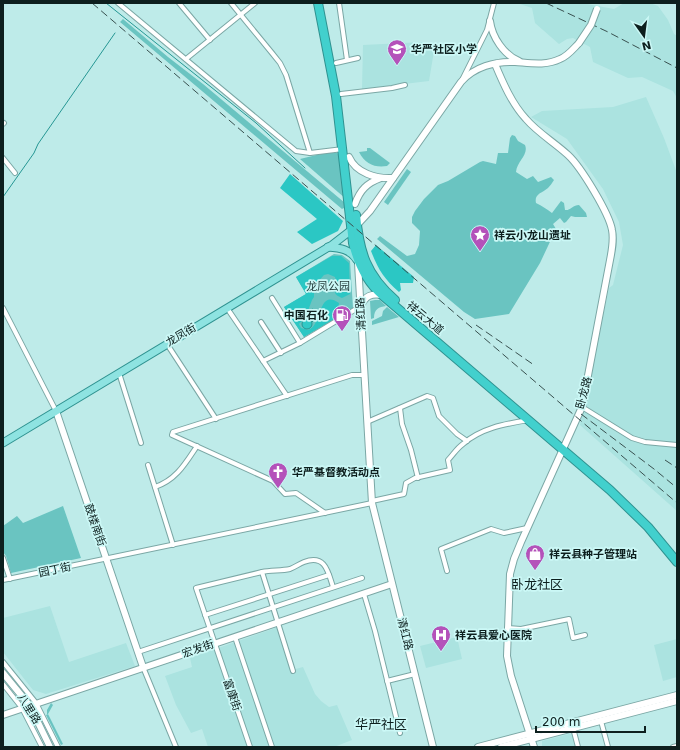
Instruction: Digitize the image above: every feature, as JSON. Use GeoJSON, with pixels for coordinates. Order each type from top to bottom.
{"type":"FeatureCollection","features":[{"type":"Feature","properties":{"kind":"highway","name":"祥云大道"},"geometry":{"type":"LineString","coordinates":[[318,3],[336,96],[358,261],[366,277],[375,289],[528,420],[564,447],[633,512],[677,562]]}},
{"type":"Feature","properties":{"kind":"highway","name":"祥云大道"},"geometry":{"type":"LineString","coordinates":[[324,3],[341,94],[355,204],[354,228],[369,271],[392,298],[637,508],[660,532],[677,553]]}},
{"type":"Feature","properties":{"kind":"main road"},"geometry":{"type":"LineString","coordinates":[[354,228],[370,211],[461,82],[474,71],[495,64],[508,62],[545,63],[559,60],[567,55],[579,43],[591,25],[597,6]]}},
{"type":"Feature","properties":{"kind":"main road"},"geometry":{"type":"LineString","coordinates":[[490,21],[494,35],[506,53],[516,60],[528,63]]}},
{"type":"Feature","properties":{"kind":"main road","name":"卧龙路"},"geometry":{"type":"LineString","coordinates":[[495,64],[508,92],[523,116],[532,126],[569,156],[577,165],[603,209],[611,228],[612,238],[610,260],[582,407],[527,528],[514,559],[510,574],[506,656],[534,747]]}},
{"type":"Feature","properties":{"kind":"main road"},"geometry":{"type":"LineString","coordinates":[[349,156],[360,170],[370,175],[382,178],[393,178]]}},
{"type":"Feature","properties":{"kind":"main road"},"geometry":{"type":"LineString","coordinates":[[355,204],[358,195],[363,188],[371,182],[382,178]]}},
{"type":"Feature","properties":{"kind":"main road","name":"龙凤街"},"geometry":{"type":"LineString","coordinates":[[3,443],[328,247],[354,228]]}},
{"type":"Feature","properties":{"kind":"main road"},"geometry":{"type":"LineString","coordinates":[[328,247],[347,250],[354,255],[358,261]]}},
{"type":"Feature","properties":{"kind":"main road","name":"清红路"},"geometry":{"type":"LineString","coordinates":[[358,261],[372,502],[433,747]]}},
{"type":"Feature","properties":{"kind":"main road"},"geometry":{"type":"LineString","coordinates":[[361,306],[363,300],[368,296],[373,294],[382,295]]}},
{"type":"Feature","properties":{"kind":"main road","name":"鼓楼南街"},"geometry":{"type":"LineString","coordinates":[[56,410],[143,668]]}},
{"type":"Feature","properties":{"kind":"main road","name":"宏发街"},"geometry":{"type":"LineString","coordinates":[[3,714],[392,584]]}},
{"type":"Feature","properties":{"kind":"main road","name":"八里路"},"geometry":{"type":"LineString","coordinates":[[3,672],[30,706],[50,747]]}},
{"type":"Feature","properties":{"kind":"main road"},"geometry":{"type":"LineString","coordinates":[[501,747],[530,736],[677,695]]}},
{"type":"Feature","properties":{"kind":"main road"},"geometry":{"type":"LineString","coordinates":[[478,747],[573,728],[677,700]]}},
{"type":"Feature","properties":{"kind":"street"},"geometry":{"type":"LineString","coordinates":[[118,3],[296,151],[310,153],[343,149]]}},
{"type":"Feature","properties":{"kind":"street"},"geometry":{"type":"LineString","coordinates":[[179,3],[210,40]]}},
{"type":"Feature","properties":{"kind":"street"},"geometry":{"type":"LineString","coordinates":[[232,3],[280,63],[286,75],[310,153]]}},
{"type":"Feature","properties":{"kind":"street"},"geometry":{"type":"LineString","coordinates":[[186,59],[255,3]]}},
{"type":"Feature","properties":{"kind":"street"},"geometry":{"type":"LineString","coordinates":[[339,3],[347,60]]}},
{"type":"Feature","properties":{"kind":"street"},"geometry":{"type":"LineString","coordinates":[[461,82],[490,21],[493,3]]}},
{"type":"Feature","properties":{"kind":"street"},"geometry":{"type":"LineString","coordinates":[[336,63],[358,58]]}},
{"type":"Feature","properties":{"kind":"street"},"geometry":{"type":"LineString","coordinates":[[341,94],[405,85]]}},
{"type":"Feature","properties":{"kind":"street"},"geometry":{"type":"LineString","coordinates":[[3,158],[15,173]]}},
{"type":"Feature","properties":{"kind":"street"},"geometry":{"type":"LineString","coordinates":[[272,298],[300,343]]}},
{"type":"Feature","properties":{"kind":"street"},"geometry":{"type":"LineString","coordinates":[[263,361],[300,343],[361,306]]}},
{"type":"Feature","properties":{"kind":"street","name":"鼓楼南街"},"geometry":{"type":"LineString","coordinates":[[3,308],[56,410]]}},
{"type":"Feature","properties":{"kind":"street"},"geometry":{"type":"LineString","coordinates":[[227,308],[287,396]]}},
{"type":"Feature","properties":{"kind":"street"},"geometry":{"type":"LineString","coordinates":[[261,322],[281,353]]}},
{"type":"Feature","properties":{"kind":"street"},"geometry":{"type":"LineString","coordinates":[[167,344],[216,419]]}},
{"type":"Feature","properties":{"kind":"street"},"geometry":{"type":"LineString","coordinates":[[119,373],[141,443]]}},
{"type":"Feature","properties":{"kind":"street"},"geometry":{"type":"LineString","coordinates":[[325,513],[296,493],[285,494],[273,481],[172,436],[173,432],[352,375],[364,375]]}},
{"type":"Feature","properties":{"kind":"street"},"geometry":{"type":"LineString","coordinates":[[367,422],[427,396],[431,396],[439,416],[457,434],[467,441]]}},
{"type":"Feature","properties":{"kind":"street"},"geometry":{"type":"LineString","coordinates":[[582,407],[632,438],[645,442],[677,445]]}},
{"type":"Feature","properties":{"kind":"street"},"geometry":{"type":"LineString","coordinates":[[400,408],[402,424],[412,450],[418,478],[450,470],[448,460],[462,444],[481,432],[497,426],[528,420]]}},
{"type":"Feature","properties":{"kind":"street"},"geometry":{"type":"LineString","coordinates":[[155,487],[170,480],[180,471],[197,446]]}},
{"type":"Feature","properties":{"kind":"street"},"geometry":{"type":"LineString","coordinates":[[148,465],[174,545]]}},
{"type":"Feature","properties":{"kind":"street","name":"园丁街"},"geometry":{"type":"LineString","coordinates":[[3,580],[372,502],[404,494],[406,483],[418,478]]}},
{"type":"Feature","properties":{"kind":"street"},"geometry":{"type":"LineString","coordinates":[[448,571],[441,549],[491,529],[504,533],[527,528]]}},
{"type":"Feature","properties":{"kind":"street"},"geometry":{"type":"LineString","coordinates":[[3,558],[10,579]]}},
{"type":"Feature","properties":{"kind":"street"},"geometry":{"type":"LineString","coordinates":[[293,671],[262,572],[287,570],[302,563],[314,560],[324,564],[327,568],[333,587]]}},
{"type":"Feature","properties":{"kind":"street","name":"富康街"},"geometry":{"type":"LineString","coordinates":[[250,747],[196,588],[262,572]]}},
{"type":"Feature","properties":{"kind":"street"},"geometry":{"type":"LineString","coordinates":[[205,615],[329,575]]}},
{"type":"Feature","properties":{"kind":"street"},"geometry":{"type":"LineString","coordinates":[[138,652],[362,578]]}},
{"type":"Feature","properties":{"kind":"street"},"geometry":{"type":"LineString","coordinates":[[364,594],[375,631],[400,733]]}},
{"type":"Feature","properties":{"kind":"street"},"geometry":{"type":"LineString","coordinates":[[507,628],[521,629],[569,619],[573,638],[585,635]]}},
{"type":"Feature","properties":{"kind":"street"},"geometry":{"type":"LineString","coordinates":[[235,637],[272,747]]}},
{"type":"Feature","properties":{"kind":"street"},"geometry":{"type":"LineString","coordinates":[[3,662],[36,703],[58,747]]}},
{"type":"Feature","properties":{"kind":"street","name":"鼓楼南街"},"geometry":{"type":"LineString","coordinates":[[143,668],[176,747]]}},
{"type":"Feature","properties":{"kind":"street"},"geometry":{"type":"LineString","coordinates":[[387,681],[415,674]]}},
{"type":"Feature","properties":{"kind":"street"},"geometry":{"type":"LineString","coordinates":[[3,684],[22,708],[42,747]]}},
{"type":"Feature","properties":{"kind":"street"},"geometry":{"type":"LineString","coordinates":[[601,721],[608,747]]}},
{"type":"Feature","properties":{"kind":"street"},"geometry":{"type":"LineString","coordinates":[[573,728],[578,747]]}},
{"type":"Feature","properties":{"kind":"street"},"geometry":{"type":"LineString","coordinates":[[673,747],[677,746]]}},
{"type":"Feature","properties":{"kind":"shaded area"},"geometry":{"type":"Polygon","coordinates":[[[517,3],[582,3],[614,9],[624,3],[650,3],[658,6],[668,20],[674,34],[677,36],[677,98],[673,91],[642,77],[628,78],[593,62],[590,47],[573,38],[567,39],[559,44],[535,23],[532,8],[517,3]]]}},
{"type":"Feature","properties":{"kind":"shaded area","name":"华严社区小学"},"geometry":{"type":"Polygon","coordinates":[[[423,42],[426,48],[434,51],[429,81],[362,89],[363,45],[423,42]]]}},
{"type":"Feature","properties":{"kind":"shaded area"},"geometry":{"type":"Polygon","coordinates":[[[646,97],[677,173],[677,511],[580,425],[609,288],[613,285],[623,245],[619,222],[603,189],[567,139],[531,117],[542,111],[613,107],[646,97]]]}},
{"type":"Feature","properties":{"kind":"shaded area"},"geometry":{"type":"Polygon","coordinates":[[[290,174],[343,221],[338,231],[312,244],[297,232],[317,219],[280,188],[290,174]]]}},
{"type":"Feature","properties":{"kind":"shaded area"},"geometry":{"type":"Polygon","coordinates":[[[376,245],[414,277],[413,283],[400,283],[401,290],[399,292],[389,283],[376,263],[371,251],[376,245]]]}},
{"type":"Feature","properties":{"kind":"shaded area","name":"龙凤公园"},"geometry":{"type":"Polygon","coordinates":[[[332,256],[341,256],[349,263],[350,294],[342,298],[337,295],[335,293],[337,285],[335,277],[328,274],[324,275],[314,286],[314,297],[306,316],[299,324],[301,328],[308,330],[313,327],[323,304],[327,300],[332,300],[339,303],[338,310],[340,316],[304,337],[284,307],[306,294],[296,277],[332,256]]]}},
{"type":"Feature","properties":{"kind":"shaded area"},"geometry":{"type":"Polygon","coordinates":[[[312,309],[317,311],[315,319],[312,322],[307,317],[312,309]]]}},
{"type":"Feature","properties":{"kind":"shaded area"},"geometry":{"type":"Polygon","coordinates":[[[305,319],[309,319],[312,324],[309,329],[305,329],[302,326],[302,322],[305,319]]]}},
{"type":"Feature","properties":{"kind":"shaded area"},"geometry":{"type":"Polygon","coordinates":[[[50,606],[69,662],[126,643],[135,666],[46,694],[33,690],[3,652],[3,618],[50,606]]]}},
{"type":"Feature","properties":{"kind":"shaded area"},"geometry":{"type":"Polygon","coordinates":[[[278,627],[292,670],[303,667],[315,694],[321,701],[329,707],[337,705],[352,740],[334,747],[208,747],[202,729],[191,733],[176,705],[165,676],[192,667],[190,658],[278,627]]]}},
{"type":"Feature","properties":{"kind":"shaded area","name":"祥云县爱心医院"},"geometry":{"type":"Polygon","coordinates":[[[457,637],[462,659],[426,668],[420,646],[457,637]]]}},
{"type":"Feature","properties":{"kind":"shaded area"},"geometry":{"type":"Polygon","coordinates":[[[677,639],[677,677],[663,681],[654,645],[677,639]]]}},
{"type":"Feature","properties":{"kind":"shaded area"},"geometry":{"type":"Polygon","coordinates":[[[573,733],[577,747],[542,747],[542,741],[573,733]]]}},
{"type":"Feature","properties":{"kind":"green space"},"geometry":{"type":"Polygon","coordinates":[[[123,19],[345,203],[346,207],[342,209],[120,22],[123,19]]]}},
{"type":"Feature","properties":{"kind":"green space"},"geometry":{"type":"Polygon","coordinates":[[[512,135],[525,145],[526,149],[516,172],[527,179],[533,176],[538,182],[551,177],[554,180],[548,188],[537,196],[536,203],[552,213],[561,201],[564,203],[565,210],[579,205],[586,213],[587,217],[571,216],[564,223],[560,218],[553,224],[556,229],[540,263],[509,314],[475,319],[464,312],[377,239],[380,236],[407,256],[415,254],[419,245],[420,231],[412,223],[412,217],[424,199],[438,185],[448,181],[480,162],[483,161],[496,164],[498,153],[508,153],[510,138],[512,135]]]}},
{"type":"Feature","properties":{"kind":"green space"},"geometry":{"type":"Polygon","coordinates":[[[367,148],[370,148],[390,163],[387,166],[374,166],[367,162],[359,152],[367,151],[367,148]]]}},
{"type":"Feature","properties":{"kind":"green space"},"geometry":{"type":"Polygon","coordinates":[[[333,151],[339,154],[346,199],[300,159],[333,151]]]}},
{"type":"Feature","properties":{"kind":"green space"},"geometry":{"type":"Polygon","coordinates":[[[407,169],[411,172],[388,205],[384,202],[407,169]]]}},
{"type":"Feature","properties":{"kind":"green space","name":"龙凤公园"},"geometry":{"type":"Polygon","coordinates":[[[334,254],[342,255],[350,261],[353,308],[304,337],[284,307],[306,294],[296,277],[334,254]]]}},
{"type":"Feature","properties":{"kind":"green space"},"geometry":{"type":"Polygon","coordinates":[[[380,300],[386,306],[377,309],[374,318],[371,319],[370,301],[380,300]]]}},
{"type":"Feature","properties":{"kind":"green space"},"geometry":{"type":"Polygon","coordinates":[[[387,307],[399,317],[372,325],[372,321],[382,316],[383,311],[387,307]]]}},
{"type":"Feature","properties":{"kind":"green space"},"geometry":{"type":"Polygon","coordinates":[[[63,506],[81,558],[11,573],[6,556],[3,552],[3,526],[17,516],[23,523],[63,506]]]}},
{"type":"Feature","properties":{"kind":"green space"},"geometry":{"type":"Polygon","coordinates":[[[51,703],[53,705],[48,714],[47,710],[51,703]]]}},
{"type":"Feature","properties":{"kind":"green space"},"geometry":{"type":"Polygon","coordinates":[[[48,714],[63,744],[61,745],[46,715],[48,714]]]}},
{"type":"Feature","properties":{"kind":"waterway"},"geometry":{"type":"LineString","coordinates":[[106,3],[256,123],[305,168]]}},
{"type":"Feature","properties":{"kind":"waterway"},"geometry":{"type":"LineString","coordinates":[[3,197],[115,33]]}},
{"type":"Feature","properties":{"kind":"railway"},"geometry":{"type":"LineString","coordinates":[[92,3],[677,503]]}},
{"type":"Feature","properties":{"kind":"railway"},"geometry":{"type":"LineString","coordinates":[[546,3],[608,32],[677,68]]}},
{"type":"Feature","properties":{"kind":"railway"},"geometry":{"type":"LineString","coordinates":[[476,325],[534,365]]}},
{"type":"Feature","properties":{"kind":"railway"},"geometry":{"type":"LineString","coordinates":[[581,414],[677,488]]}},
{"type":"Feature","properties":{"kind":"railway"},"geometry":{"type":"LineString","coordinates":[[665,460],[677,468]]}},
{"type":"Feature","properties":{"kind":"place","name":"华严社区小学"},"geometry":{"type":"Point","coordinates":[397,66]}},
{"type":"Feature","properties":{"kind":"place","name":"祥云小龙山遗址"},"geometry":{"type":"Point","coordinates":[480,252]}},
{"type":"Feature","properties":{"kind":"place","name":"中国石化"},"geometry":{"type":"Point","coordinates":[342,332]}},
{"type":"Feature","properties":{"kind":"place","name":"华严基督教活动点"},"geometry":{"type":"Point","coordinates":[278,489]}},
{"type":"Feature","properties":{"kind":"place","name":"祥云县种子管理站"},"geometry":{"type":"Point","coordinates":[535,571]}},
{"type":"Feature","properties":{"kind":"place","name":"祥云县爱心医院"},"geometry":{"type":"Point","coordinates":[441,652]}},
{"type":"Feature","properties":{"kind":"district","name":"卧龙社区"},"geometry":{"type":"Point","coordinates":[537,584]}},
{"type":"Feature","properties":{"kind":"district","name":"华严社区"},"geometry":{"type":"Point","coordinates":[381,724]}}]}
